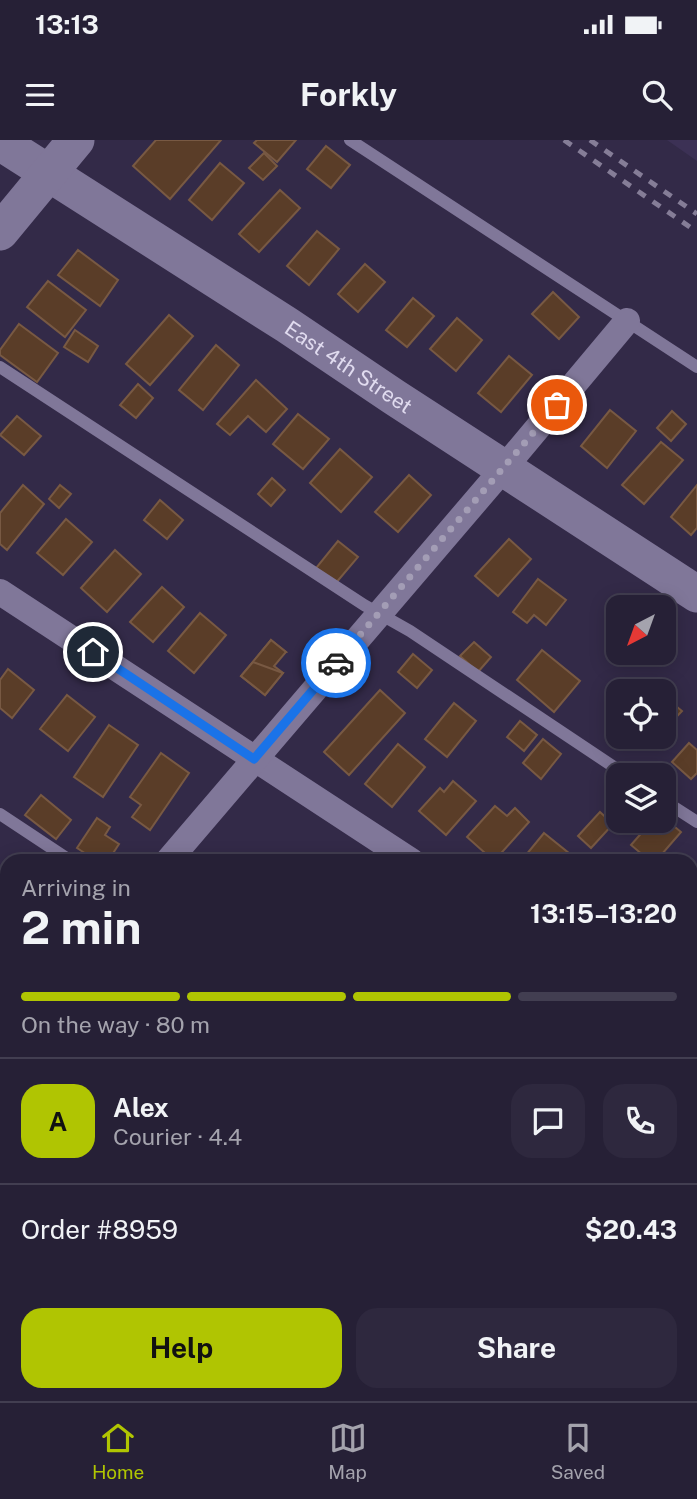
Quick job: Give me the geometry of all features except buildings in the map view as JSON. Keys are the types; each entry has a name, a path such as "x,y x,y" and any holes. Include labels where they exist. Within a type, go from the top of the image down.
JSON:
{"street":[{"path":"0,232 76,140"},
{"name":"East 4th Street","path":"0,142 697,594"},
{"path":"174,854 627,321"},
{"path":"0,592 400,854"}],"lane":[{"path":"350,140 697,367"},
{"path":"0,367 352,598 410,631 608,763"},
{"path":"676,808 697,822"},
{"path":"0,814 60,854"}],"shaded area":[{"path":"667,140 697,140 697,161"}],"railway":[{"path":"564,140 697,232"},
{"path":"590,140 697,214"}],"way so far":[{"path":"336,663 557,405"}],"route":[{"path":"93,652 254,759 336,663"}]}
